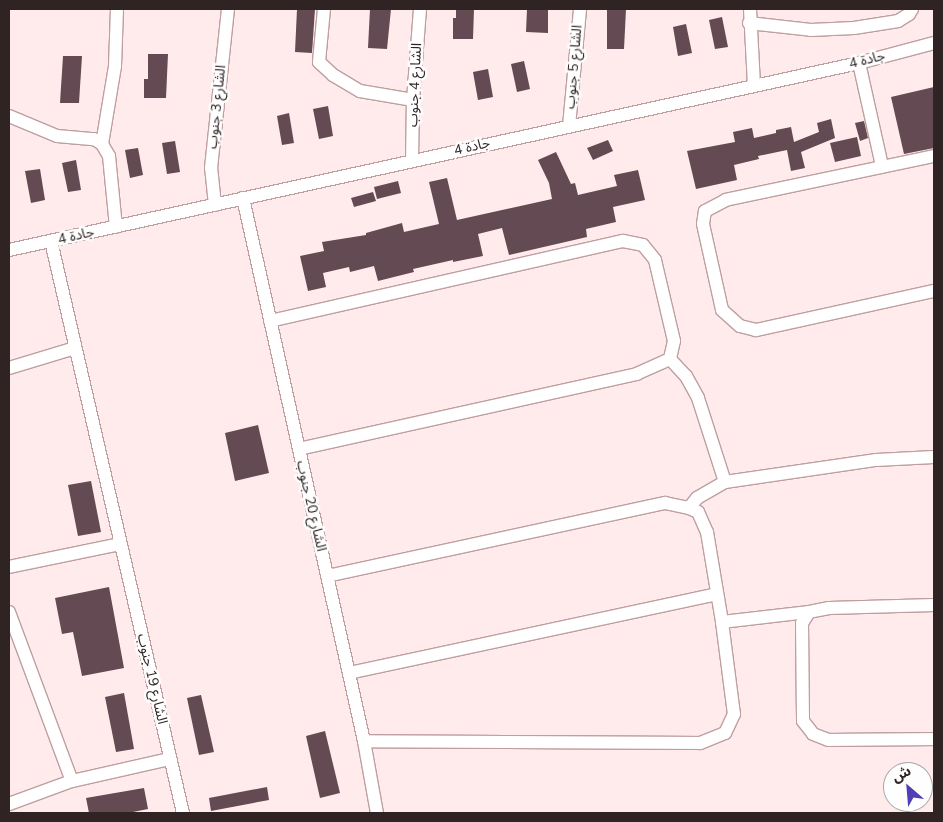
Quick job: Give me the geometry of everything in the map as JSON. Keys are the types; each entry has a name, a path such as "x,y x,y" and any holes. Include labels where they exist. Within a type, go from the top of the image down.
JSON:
{"street":[{"path":"102,144 115,66 117,9"},
{"name":"الشارع 3 جنوب","path":"215,205 211,168 228,9"},
{"path":"324,9 320,62 333,75 360,91 413,100"},
{"name":"الشارع 4 جنوب","path":"412,161 413,100 420,9"},
{"name":"الشارع 5 جنوب","path":"569,126 580,9"},
{"path":"750,9 749,23 754,86"},
{"path":"749,23 811,30 854,28 898,21 909,14 912,9"},
{"name":"جادة 4","path":"9,250 859,63 934,43"},
{"path":"859,63 882,166"},
{"path":"9,116 57,136 94,138 102,144 109,156 116,227"},
{"path":"934,156 726,200 705,211 703,224 722,310 740,326 756,330 934,292"},
{"name":"الشارع 20 جنوب","path":"243,198 364,741 377,813"},
{"path":"270,322 624,241 643,244 655,260 674,341 670,359"},
{"name":"الشارع 19 جنوب","path":"50,242 183,813"},
{"path":"9,368 75,348"},
{"path":"298,449 637,374 670,359"},
{"path":"670,359 686,376 698,398 726,482"},
{"path":"689,508 697,498 726,482 876,460 934,458"},
{"path":"327,576 665,503 698,512 706,532 722,622 734,714 725,733 700,743 364,741"},
{"path":"9,567 120,544"},
{"path":"348,673 717,594"},
{"path":"722,622 829,608 934,605"},
{"path":"9,612 72,781"},
{"path":"809,612 802,623 803,721 813,734 829,740 934,739"},
{"path":"9,804 72,781 170,759"}],"building":[{"path":"297,9 315,9 312,53 295,52"},
{"path":"370,9 391,9 387,49 368,48"},
{"path":"456,9 474,9 473,39 453,39 453,18 456,18"},
{"path":"527,9 548,9 548,33 526,32"},
{"path":"607,9 626,9 624,49 607,49"},
{"path":"722,17 728,47 715,49 709,20"},
{"path":"686,24 692,53 678,56 673,27"},
{"path":"148,54 168,54 166,98 144,98 144,79 148,79"},
{"path":"63,56 82,56 79,103 60,103"},
{"path":"524,61 530,89 517,92 511,64"},
{"path":"488,69 493,97 478,100 473,72"},
{"path":"934,87 934,148 904,154 891,97"},
{"path":"328,106 333,136 319,139 313,109"},
{"path":"289,113 294,143 282,145 277,116"},
{"path":"831,119 835,138 801,152 805,168 791,171 787,150 758,156 759,159 734,165 737,180 696,189 687,151 735,142 733,132 752,128 754,138 791,127 794,142 819,132 817,123"},
{"path":"864,121 868,138 860,141 855,123"},
{"path":"857,137 861,156 835,162 830,143"},
{"path":"608,140 613,151 593,160 587,148"},
{"path":"175,141 180,172 167,174 162,143"},
{"path":"138,148 143,175 130,178 125,150"},
{"path":"556,152 571,184 575,183 578,195 617,186 614,175 638,170 645,200 613,207 616,222 586,229 587,237 509,255 502,228 478,234 483,256 453,262 453,260 413,269 414,272 378,281 374,266 350,272 349,267 323,273 326,287 308,291 300,256 324,251 322,242 366,235 366,233 402,223 404,232 439,224 429,182 447,178 457,220 552,199 549,183 538,160"},
{"path":"76,160 81,190 68,192 62,163"},
{"path":"40,169 45,200 31,203 25,171"},
{"path":"398,181 401,193 377,199 374,187"},
{"path":"373,192 376,201 354,207 351,198"},
{"path":"258,425 269,473 235,481 225,433"},
{"path":"91,481 101,532 78,536 68,485"},
{"path":"109,587 124,668 82,676 73,632 62,634 55,598"},
{"path":"124,693 134,749 116,752 105,697"},
{"path":"201,695 214,752 199,755 187,698"},
{"path":"325,731 340,793 320,798 306,736"},
{"path":"267,787 269,800 211,811 209,798"},
{"path":"144,788 148,809 128,813 89,813 86,798"}]}
